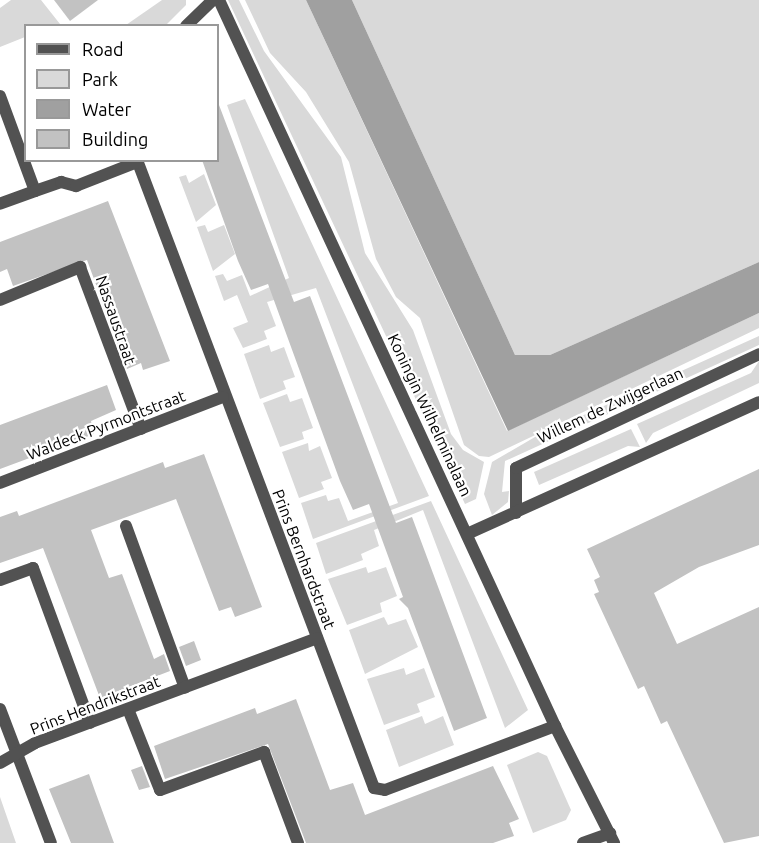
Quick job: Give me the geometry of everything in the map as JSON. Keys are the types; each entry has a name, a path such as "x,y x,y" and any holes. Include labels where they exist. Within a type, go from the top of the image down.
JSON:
{"street":[{"path":"188,24 213,0"},
{"name":"Koningin Wilhelminalaan","path":"219,0 555,726 612,838"},
{"path":"0,96 24,161"},
{"path":"24,162 35,191"},
{"path":"0,204 61,182 76,186 135,162"},
{"name":"Prins Bernhardstraat","path":"137,162 223,397 374,788 397,786 555,726"},
{"name":"Nassaustraat","path":"0,300 81,267 141,429"},
{"name":"Willem de Zwijgerlaan","path":"516,513 516,468 759,354"},
{"name":"Waldeck Pyrmontstraat","path":"0,483 223,397"},
{"path":"467,534 759,402"},
{"name":"Prins Hendrikstraat","path":"126,526 185,688"},
{"path":"0,580 33,568 90,723"},
{"name":"Prins Hendrikstraat","path":"0,763 90,723 317,638"},
{"path":"0,709 51,843"},
{"path":"128,709 160,790 264,752 298,843"},
{"path":"583,843 612,838"}],"green space":[{"path":"11,0 41,0 60,24 24,24 24,37 0,47 0,8"},
{"path":"162,0 186,0 186,5 167,24 127,24"},
{"path":"228,0 239,0 264,51 341,157 365,253 413,330 451,434 463,450 484,462 476,499 465,504"},
{"path":"245,0 306,0 507,431 759,313 759,328 489,457 479,456 464,445 420,318 396,297 376,259 349,162 306,92 270,53"},
{"path":"352,0 759,0 759,262 550,355 515,355"},
{"path":"245,99 429,496 313,539 301,503 326,495 328,501 339,498 348,521 398,503 316,288 267,302 276,326 264,331 267,339 243,348 233,328 248,322 237,295 224,301 215,276 223,274 227,281 242,275 250,296 289,278 227,105"},
{"path":"204,174 216,205 196,222 179,177 186,175 189,183"},
{"path":"205,225 208,232 224,225 235,254 213,271 197,227"},
{"path":"759,336 759,345 505,461 502,492 509,491 508,502 492,515 484,494 492,462 535,437"},
{"path":"269,345 271,352 284,347 295,377 283,381 286,389 260,399 244,354"},
{"path":"759,361 759,383 653,433 646,443 637,424 751,373"},
{"path":"287,394 290,402 302,398 313,428 302,432 304,439 280,447 263,403"},
{"path":"631,429 640,447 628,446 539,485 534,472"},
{"path":"308,443 309,451 320,446 332,478 321,482 324,489 299,498 282,452"},
{"path":"431,501 528,710 505,728 423,510 374,530 379,546 361,554 363,560 326,574 316,543"},
{"path":"366,567 368,573 386,567 397,596 380,603 382,612 347,625 328,579"},
{"path":"384,617 388,625 406,619 418,647 365,674 349,630"},
{"path":"404,668 406,675 424,668 435,697 417,704 420,712 384,725 367,679"},
{"path":"422,716 425,724 443,716 454,745 399,767 386,730"},
{"path":"538,752 547,756 571,810 566,820 533,833 507,765"},
{"path":"0,797 16,843 0,843"}],"water":[{"path":"306,0 352,0 515,355 550,355 759,262 759,313 508,431"}],"building":[{"path":"54,0 98,0 70,21"},
{"path":"219,105 294,302 310,296 396,523 412,517 487,718 454,731 408,608 399,599 403,597 369,504 353,510 340,481 268,284 251,290 238,261 203,162 219,162"},
{"path":"108,201 170,361 143,370 141,363 127,369 87,260 13,286 7,269 0,272 0,242"},
{"path":"107,385 116,410 91,421 94,434 0,469 0,425"},
{"path":"204,454 262,607 235,617 231,607 219,611 176,499 91,530 109,578 122,574 154,659 164,654 170,671 100,698 43,548 0,563 0,517 17,511 19,516 163,462 165,468"},
{"path":"759,469 759,545 699,567 654,593 677,644 759,607 759,836 724,843 667,721 661,724 644,686 638,689 594,594 599,592 594,580 600,577 587,549"},
{"path":"194,641 201,660 186,666 179,647"},
{"path":"296,699 330,790 353,783 365,815 493,766 519,819 509,823 514,836 493,843 306,843 268,744 165,779 154,746 255,708 257,714"},
{"path":"142,766 150,787 139,790 131,770"},
{"path":"89,774 114,843 71,843 49,789"}]}
